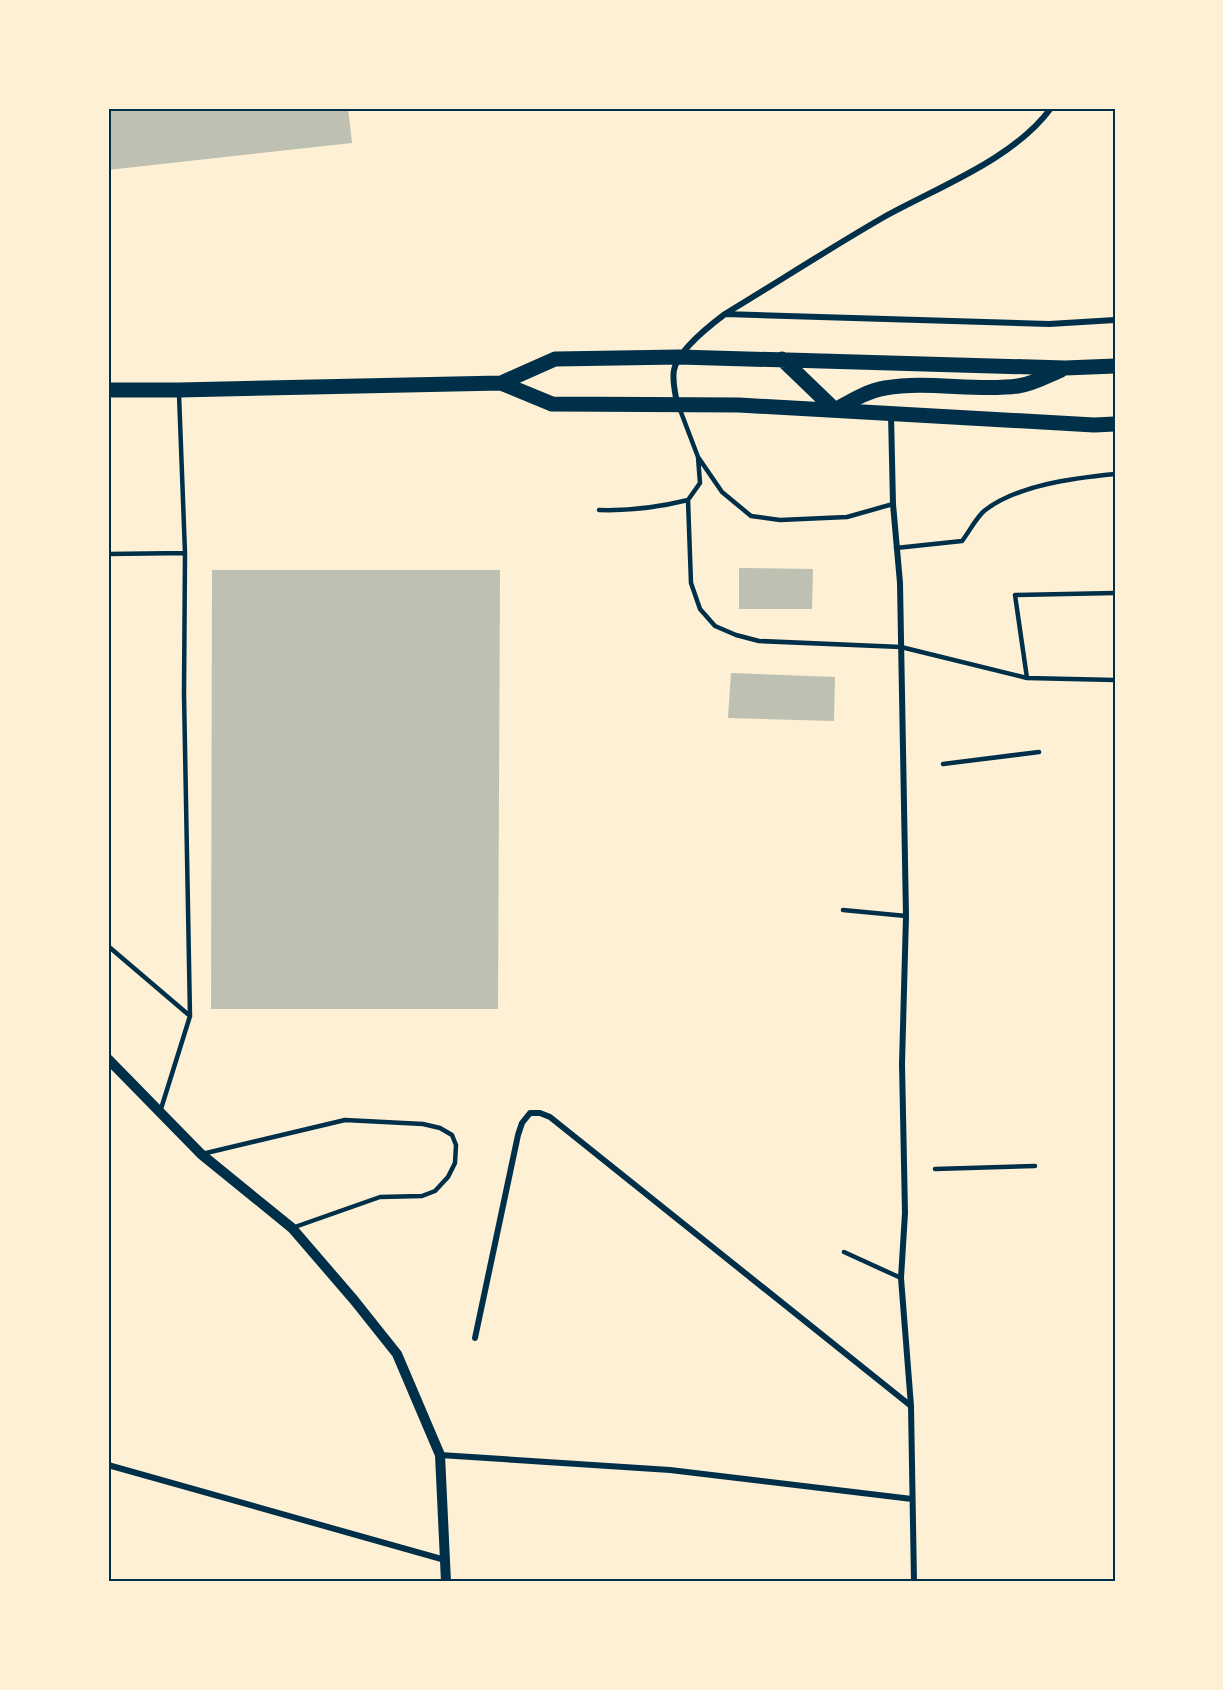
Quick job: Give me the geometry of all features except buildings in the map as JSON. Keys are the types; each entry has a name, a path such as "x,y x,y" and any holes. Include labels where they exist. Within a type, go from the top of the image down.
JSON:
{"main road":[{"path":"501,384 555,358 680,357 1065,368 1115,366"},
{"path":"782,359 835,410"},
{"path":"835,410 865,394 884,388 1020,386 1040,380 1065,368"},
{"path":"108,390 501,384 552,404 678,404 835,410 1094,425 1115,424"}],"street":[{"path":"678,404 674,369 680,357 706,328 725,314 884,217 994,159 1042,121 1051,108"},
{"path":"725,314 1050,324 1115,320"},
{"path":"891,413 892,504 900,583 906,916 902,1064 904,1213 901,1278 911,1406 914,1582"},
{"path":"108,1059 201,1154 292,1228 397,1354 440,1455 447,1560 446,1582"},
{"path":"475,1338 518,1135 522,1123 530,1113 540,1113 550,1117 911,1406"},
{"path":"440,1455 670,1470 912,1499"},
{"path":"108,1465 447,1560"}],"lane":[{"path":"160,1112 190,1016 184,694 185,553 179,390"},
{"path":"678,404 698,457 722,492 751,516 780,520 847,517 892,504"},
{"path":"698,457 700,483 688,500 691,583 700,609 716,626 736,635 759,641 901,647 1027,678 1115,680"},
{"path":"896,548 962,541 983,512 1018,491 1115,474"},
{"path":"599,510 655,508 688,500"},
{"path":"108,554 185,553"},
{"path":"1027,678 1015,595 1115,592"},
{"path":"943,764 1039,752"},
{"path":"843,910 906,916"},
{"path":"108,946 190,1016"},
{"path":"201,1154 345,1120 423,1124 440,1128 452,1135 456,1145 454,1163 448,1177 435,1191 422,1196 380,1197 292,1228"},
{"path":"935,1169 1035,1166"},
{"path":"844,1252 901,1278"}]}
